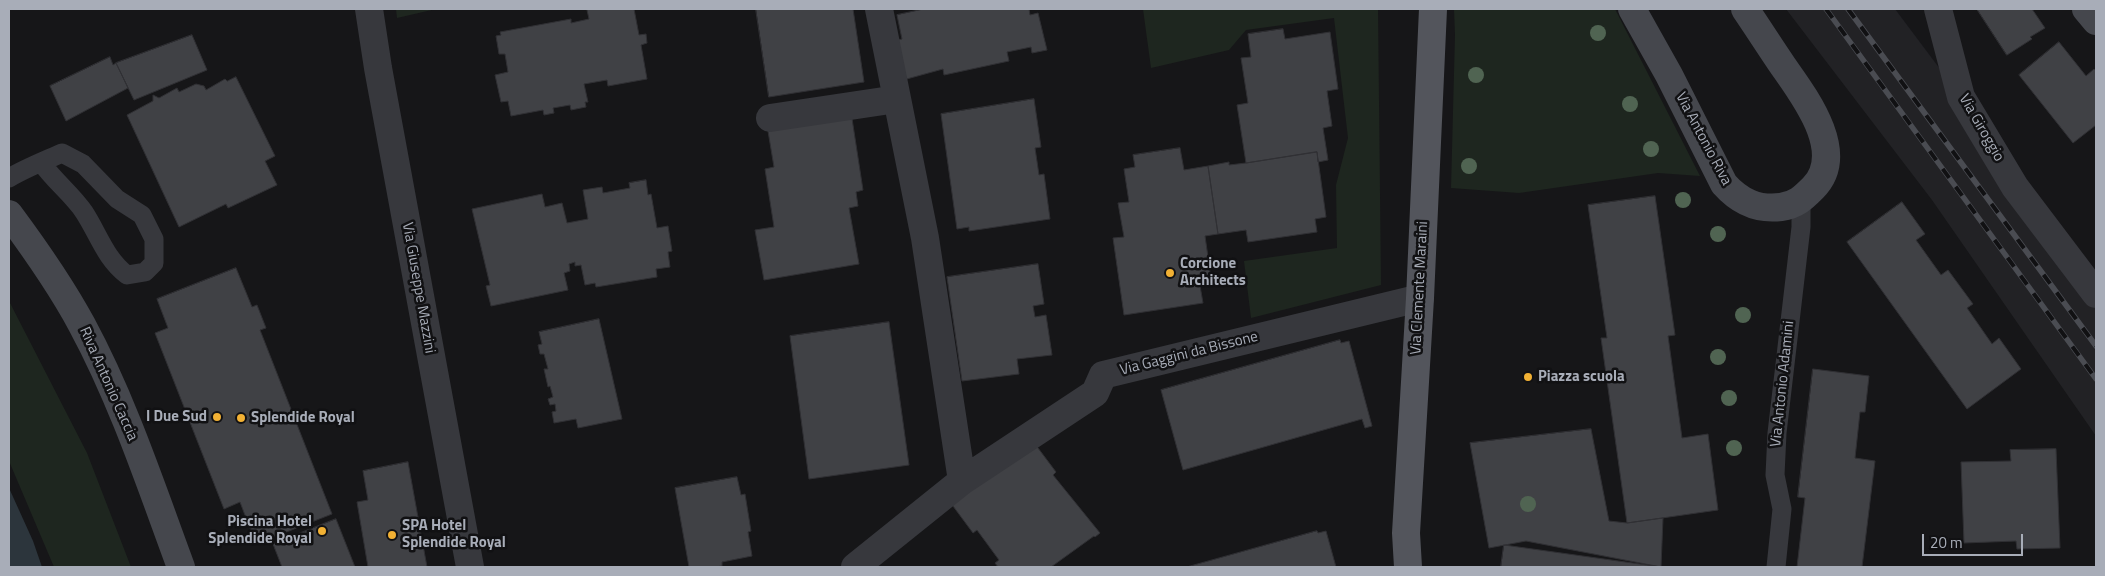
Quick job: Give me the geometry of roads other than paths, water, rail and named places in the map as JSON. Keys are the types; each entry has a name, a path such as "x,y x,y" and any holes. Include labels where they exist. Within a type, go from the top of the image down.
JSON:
{"main road":[{"name":"Via Clemente Maraini","path":"1408,567 1406,533 1420,298 1433,9"},
{"name":"Via Antonio Riva","path":"1632,9 1669,75 1717,173 1731,192 1748,204 1761,207 1784,206 1801,200"},
{"path":"1745,9 1808,102 1821,130 1826,161 1823,173 1816,185 1801,200"},
{"path":"2086,9 2096,21"},
{"name":"Riva Antonio Caccia","path":"9,214 32,245 82,324 122,411 181,567"}],"street":[{"name":"Via Giuseppe Mazzini","path":"369,9 470,567"},
{"path":"880,9 925,238 962,481"},
{"name":"Via Giroggio","path":"1938,9 1961,97 2016,187 2096,294"},
{"path":"770,118 897,99"},
{"name":"Via Gaggini da Bissone","path":"855,567 962,481 1094,393 1103,375 1420,298"}],"lane":[{"path":"9,178 41,162 62,154 83,164 117,199 142,215 154,239 154,263 145,272 127,275 114,265 83,210 51,177 41,162"},
{"name":"Via Antonio Adamini","path":"1776,567 1782,509 1775,475 1777,433 1800,236 1801,200"}],"railway":[{"path":"1826,9 2096,379"},
{"path":"1848,9 2096,346"}],"place":[{"name":"Corcione Architects","path":"1170,273"},
{"name":"Piazza scuola","path":"1528,377"},
{"name":"I Due Sud","path":"217,417"},
{"name":"Splendide Royal","path":"241,418"},
{"name":"Piscina Hotel Splendide Royal","path":"322,531"},
{"name":"SPA Hotel Splendide Royal","path":"392,535"}]}
